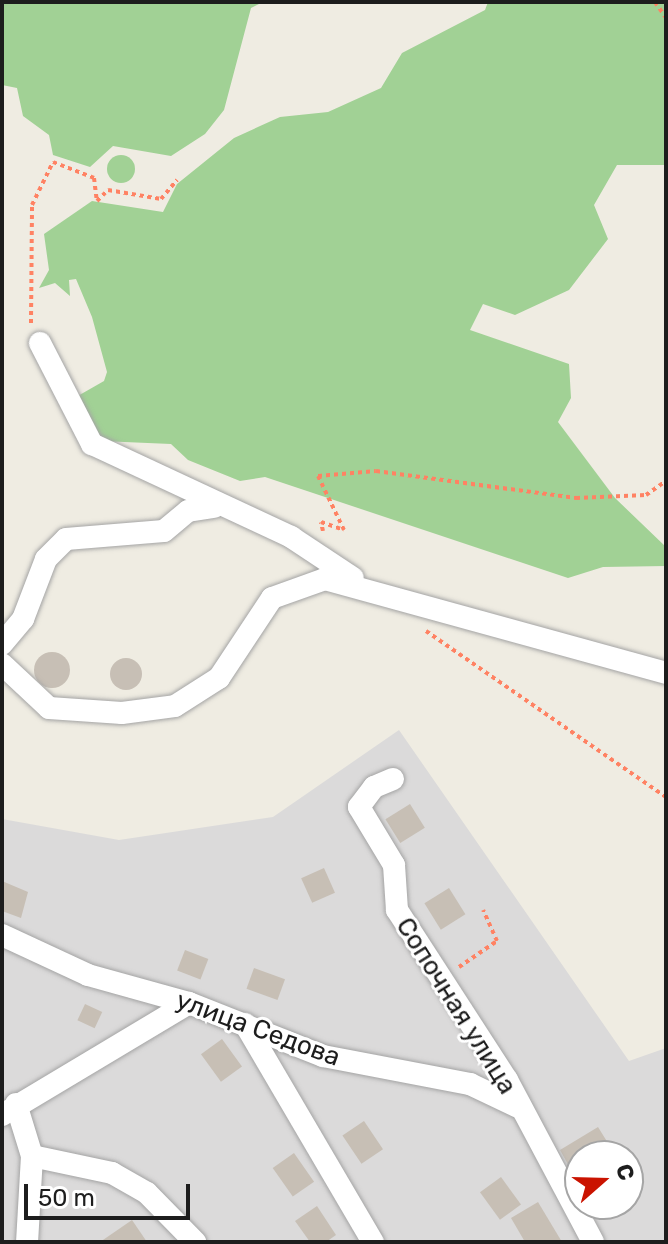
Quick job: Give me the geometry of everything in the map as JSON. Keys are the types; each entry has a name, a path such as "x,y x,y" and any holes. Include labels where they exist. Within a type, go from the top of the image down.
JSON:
{"street":[{"path":"40,343 84,437 214,507 291,537 383,593"},
{"path":"2,644 23,619 46,559 66,539 164,531 188,511 214,507"},
{"path":"2,664 49,708 161,709 193,698 219,678 264,607 284,589 331,579 666,673"},
{"name":"Сопочная улица","path":"393,779 370,791 359,810 394,865 399,915 518,1107 593,1242"},
{"name":"улица Седова","path":"2,935 88,975 189,1003 323,1056 470,1084 518,1107"},
{"path":"27,1242 32,1156 9,1110 189,1003"},
{"path":"245,1024 373,1242"},
{"path":"32,1156 112,1173 147,1193 195,1242"}],"path":[{"path":"655,2 666,18"},
{"path":"40,343 30,320 32,205 50,181 53,163 94,178 97,201 108,190 161,199 177,180"},
{"path":"315,539 324,536 321,522 344,530 318,476 376,471 576,498 646,495 666,481"},
{"path":"417,603 436,639 666,797"},
{"path":"439,979 497,941 483,910"}],"shaded area":[{"path":"399,730 629,1061 666,1048 666,1242 2,1242 2,819 119,840 273,817"}],"green space":[{"path":"2,2 263,2 251,8 224,110 205,134 171,156 113,146 90,167 53,155 49,135 23,116 17,88 2,85"},
{"path":"488,2 666,2 666,165 617,165 594,205 608,239 569,290 515,315 483,304 470,330 569,364 571,398 558,422 615,498 666,547 666,566 603,567 568,578 265,477 240,481 188,460 171,444 101,441 76,397 104,381 107,372 92,317 76,279 69,280 70,296 55,283 39,288 49,270 44,234 92,201 163,212 177,184 234,138 280,117 328,112 381,88 402,53 485,10"},
{"path":"121,155 131,159 135,169 131,179 121,183 111,179 107,169 111,159"}],"building":[{"path":"52,652 65,657 70,670 65,683 52,688 39,683 34,670 39,657"},
{"path":"126,658 137,663 142,674 137,685 126,690 115,685 110,674 115,663"},
{"path":"410,804 425,828 400,843 385,819"},
{"path":"324,868 335,893 312,903 301,878"},
{"path":"2,881 28,892 21,918 2,911"},
{"path":"449,888 465,914 441,930 424,903"},
{"path":"185,950 208,959 200,979 177,971"},
{"path":"254,968 285,979 277,1000 246,989"},
{"path":"85,1004 102,1012 95,1028 77,1020"},
{"path":"222,1039 242,1067 221,1082 201,1054"},
{"path":"364,1121 383,1149 361,1164 342,1136"},
{"path":"598,1127 606,1140 577,1140"},
{"path":"294,1153 314,1182 293,1197 273,1168"},
{"path":"501,1177 521,1205 500,1220 480,1192"},
{"path":"538,1202 562,1242 525,1242 511,1218"},
{"path":"317,1206 336,1235 326,1242 310,1242 295,1221"},
{"path":"132,1220 147,1242 100,1242"}]}
